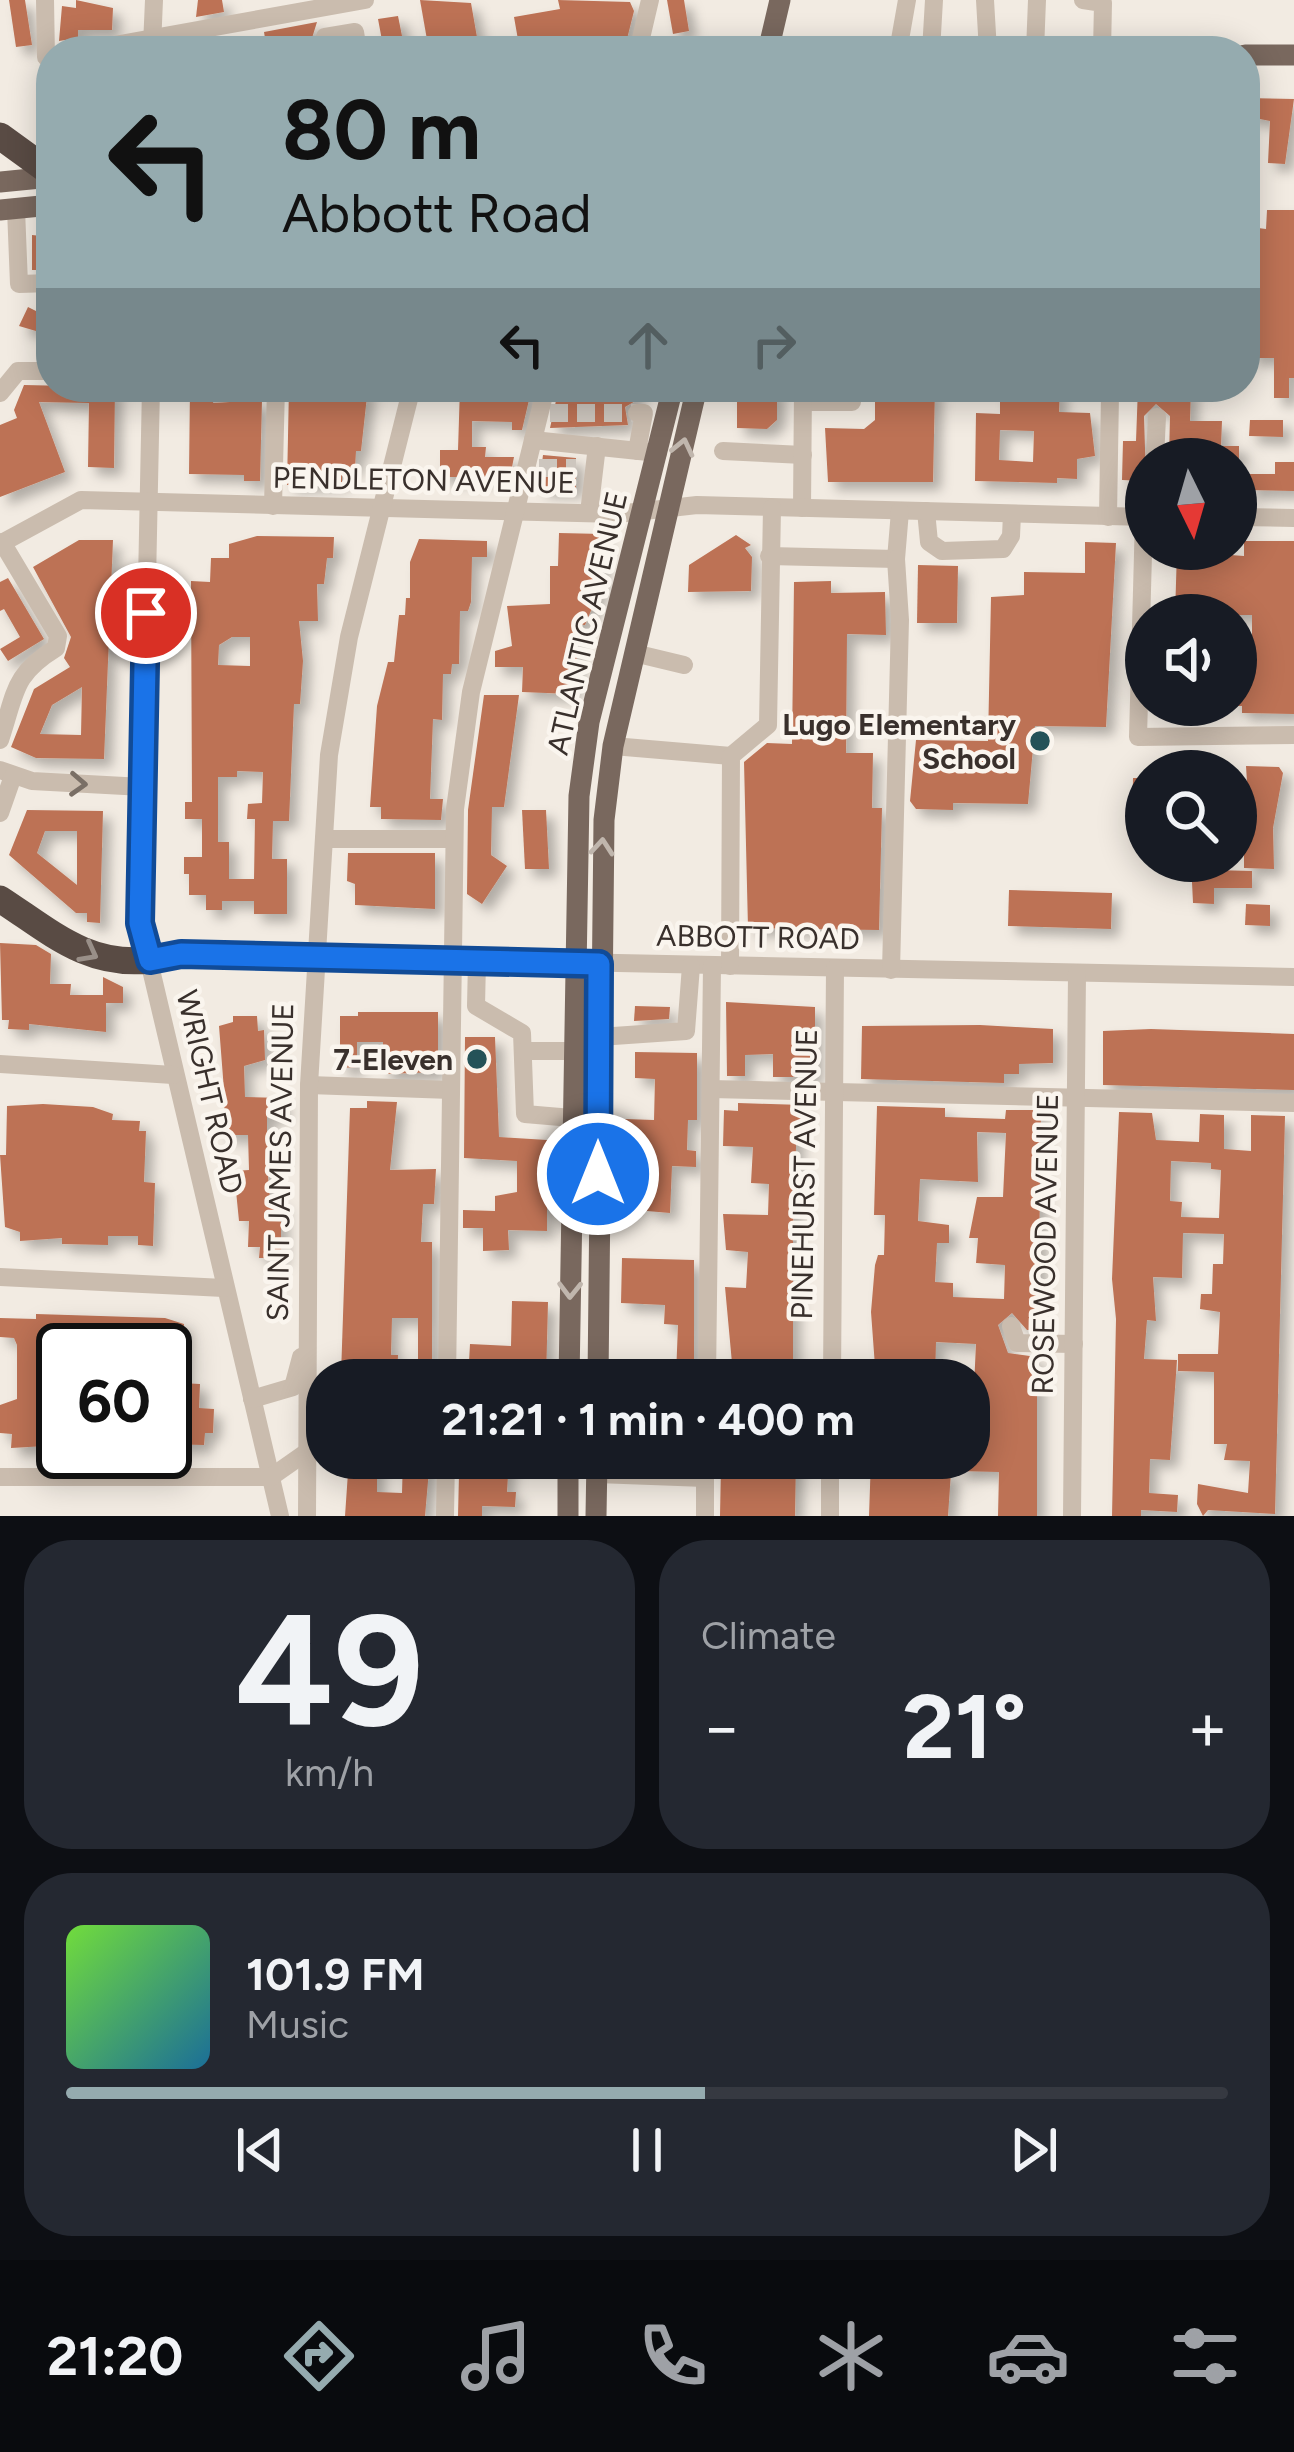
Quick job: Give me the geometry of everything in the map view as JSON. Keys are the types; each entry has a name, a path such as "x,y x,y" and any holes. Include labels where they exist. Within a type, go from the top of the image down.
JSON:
{"highway":[{"path":"0,136 36,164"},
{"path":"0,899 94,958 118,964 150,960"}],"main road":[{"path":"772,36 780,0"},
{"path":"1260,55 1294,55"},
{"path":"0,182 36,177"},
{"name":"ATLANTIC AVENUE","path":"598,1359 599,872 613,746 634,653 657,509 647,452 667,402"},
{"name":"ATLANTIC AVENUE","path":"569,1359 579,796 589,722 692,402"},
{"path":"568,1479 568,1516"},
{"path":"596,1516 597,1479"}],"street":[{"path":"45,0 46,36"},
{"path":"152,36 154,0"},
{"path":"195,36 365,0"},
{"path":"642,36 650,0"},
{"path":"901,36 907,0"},
{"path":"932,36 934,0"},
{"path":"988,0 988,36"},
{"path":"1036,36 1037,0"},
{"path":"1101,1 1102,36"},
{"path":"8,210 19,284 36,283"},
{"path":"0,393 18,371 36,371"},
{"name":"WRIGHT ROAD","path":"151,402 140,923 280,1516"},
{"path":"272,506 275,402"},
{"name":"SAINT JAMES AVENUE","path":"308,1359 309,1085 329,755 349,637 409,402"},
{"path":"447,1359 454,838 470,692 516,511 532,468 533,440 545,402"},
{"path":"802,508 803,402"},
{"path":"1108,517 1110,402"},
{"path":"533,440 647,452 644,413 637,413"},
{"path":"1156,438 1157,417"},
{"path":"589,513 585,468 597,446"},
{"path":"723,452 803,455"},
{"name":"PENDLETON AVENUE","path":"1,543 81,500 589,513 802,508 1125,517"},
{"path":"613,746 731,756 768,725 772,508"},
{"path":"891,970 899,511"},
{"path":"926,512 926,534 935,549 976,553 993,553 1008,544 1012,514"},
{"path":"1257,518 1294,518"},
{"path":"0,740 18,678 25,667 56,648 58,636 1,543"},
{"path":"769,556 896,559"},
{"path":"1143,570 1138,737 1294,735"},
{"path":"634,653 684,665"},
{"path":"706,1359 711,1089 731,756"},
{"path":"0,813 7,773 143,788"},
{"path":"324,839 454,838"},
{"name":"ABBOTT ROAD","path":"150,960 181,954 1294,977"},
{"path":"477,961 476,1006 518,1026 524,1051 525,1114 572,1118"},
{"path":"599,1037 686,1031 691,966"},
{"name":"PINEHURST AVENUE","path":"832,1359 836,968"},
{"name":"ROSEWOOD AVENUE","path":"1072,1516 1077,973"},
{"path":"524,1051 572,1051"},
{"path":"0,1064 173,1075"},
{"path":"309,1085 451,1090"},
{"path":"711,1089 1294,1103"},
{"path":"0,1277 224,1288"},
{"path":"1011,1326 1017,1343 1074,1344"},
{"path":"252,1399 293,1387 307,1335"},
{"path":"0,1478 271,1477 306,1452"},
{"name":"SAINT JAMES AVENUE","path":"307,1516 309,1479"},
{"path":"445,1516 446,1479"},
{"path":"705,1479 705,1516"},
{"path":"830,1479 830,1516"}],"building":[{"path":"9,0 25,0 32,45 16,47"},
{"path":"76,0 113,8 112,30 78,30 78,36 59,36 62,6 76,8"},
{"path":"198,0 222,0 224,12 196,17"},
{"path":"420,0 471,3 477,36 426,36"},
{"path":"558,0 630,2 634,11 628,36 517,36 514,17 560,9"},
{"path":"667,0 684,0 689,31 673,34"},
{"path":"398,16 402,36 381,36 378,19"},
{"path":"317,22 313,36 265,36 264,32"},
{"path":"1260,98 1294,99 1285,164 1268,163 1270,121 1260,119"},
{"path":"1267,210 1294,210 1294,378 1289,378 1289,398 1274,398 1274,358 1260,358 1260,228 1266,229"},
{"path":"32,235 36,235 36,270 32,270"},
{"path":"28,307 36,311 36,331 19,326"},
{"path":"24,385 36,385 36,402 65,472 0,497 0,425 17,418 14,410"},
{"path":"39,402 115,402 114,468 88,467 89,403"},
{"path":"190,402 262,402 260,481 244,481 244,475 189,474"},
{"path":"289,402 366,402 361,451 356,451 355,468 342,468 342,482 287,485"},
{"path":"460,402 529,402 522,430 512,430 512,422 472,421 472,447 486,447 485,457 514,457 510,477 440,477 440,450 458,450"},
{"path":"556,402 634,402 625,407 628,425 550,428"},
{"path":"737,402 777,402 777,420 767,429 737,428"},
{"path":"875,402 935,402 933,482 828,482 825,428 864,429 875,420"},
{"path":"1000,402 1059,402 1059,412 1090,413 1095,456 1077,459 1077,479 1057,478 1057,483 975,481 976,413 1000,414","holes":["1000,430 1034,431 1033,462 999,460"]},
{"path":"1137,402 1191,402 1190,421 1222,421 1221,438 1169,438 1170,416 1156,404 1144,416 1145,438 1136,438"},
{"path":"1250,420 1283,420 1283,437 1249,436"},
{"path":"1125,441 1125,480 1122,480"},
{"path":"543,455 576,458 576,490 539,489"},
{"path":"1275,462 1294,462 1294,491 1257,490 1257,474 1275,474"},
{"path":"559,533 603,534 600,589 585,625 574,624 577,666 571,694 522,692 523,667 495,667 495,651 512,646 507,606 550,604 550,566 558,566"},
{"path":"736,535 751,545 745,548 752,557 751,591 688,592 689,565"},
{"path":"257,536 334,537 324,584 317,584 318,621 299,621 303,661 300,704 294,704 289,821 273,821 272,859 287,859 287,914 254,914 254,901 222,901 222,910 206,910 206,895 189,895 189,874 184,874 184,857 202,857 202,819 185,819 185,802 192,802 191,581 210,582 211,558 229,558 229,544","holes":["232,637 250,637 250,666 218,665 219,645","237,771 263,772 262,803 248,804 247,819 255,819 254,879 229,879 229,842 218,842 218,777 237,777"]},
{"path":"419,539 487,541 487,557 472,557 471,602 468,611 460,611 459,664 452,664 451,674 443,674 442,720 433,719 430,799 443,799 441,820 381,819 381,807 370,807 377,706 388,662 394,662 399,615 405,615 406,598 410,598 410,562"},
{"path":"79,540 113,540 104,759 36,758 11,747 34,689 70,667 64,658 71,637 33,567","holes":["82,687 81,735 40,734 52,705"]},
{"path":"1257,541 1294,541 1294,714 1257,713 1257,594 1176,594 1176,570 1257,570"},
{"path":"1085,542 1116,543 1106,727 1035,726 1028,804 953,803 953,810 916,809 910,801 916,740 988,741 991,597 1024,595 1024,572 1085,573"},
{"path":"918,565 958,566 957,623 917,623"},
{"path":"8,578 44,639 8,661 0,649 20,637 4,609 0,611 0,582"},
{"path":"831,581 831,593 885,592 886,635 847,634 846,753 873,753 872,808 882,808 879,930 748,928 744,762 767,743 792,744 794,582"},
{"path":"484,695 519,695 504,807 492,807 491,855 507,866 482,904 467,894 468,810"},
{"path":"1257,766 1279,767 1283,773 1273,828 1274,869 1257,868"},
{"path":"27,810 103,811 100,923 87,922 87,913 76,913 9,855","holes":["45,831 77,831 77,885 37,853"]},
{"path":"522,810 546,810 549,869 525,869"},
{"path":"348,853 435,853 435,909 355,905 355,884 347,881"},
{"path":"1192,882 1252,882 1252,888 1214,888 1214,904 1193,903"},
{"path":"1009,890 1112,893 1111,929 1008,926"},
{"path":"1246,904 1270,905 1270,926 1245,925"},
{"path":"0,943 36,945 51,954 50,984 71,984 70,995 103,995 103,977 123,987 123,1003 106,1003 106,1032 29,1024 29,1030 8,1029 9,1020 2,1020"},
{"path":"726,1002 815,1007 815,1077 773,1077 773,1054 745,1055 745,1076 727,1076"},
{"path":"635,1006 670,1007 669,1019 634,1021"},
{"path":"358,1012 438,1012 438,1072 383,1074 383,1042 357,1042 357,1067 340,1068 340,1016 358,1016"},
{"path":"233,1016 257,1016 258,1031 264,1030 265,1060 244,1066 245,1097 282,1098 282,1115 267,1115 267,1142 280,1142 280,1156 270,1156 268,1177 270,1200 281,1200 281,1258 259,1258 260,1247 248,1247 249,1221 239,1221 234,1171 249,1170 248,1135 221,1135 225,1103 219,1026 233,1022"},
{"path":"862,1026 1053,1029 1053,1063 1019,1064 1019,1074 1004,1074 1004,1083 861,1079"},
{"path":"1103,1031 1294,1034 1294,1090 1103,1085"},
{"path":"465,1037 495,1037 499,1137 547,1140 547,1231 508,1230 509,1250 483,1251 483,1228 463,1228 463,1210 495,1211 495,1196 517,1192 517,1161 464,1158"},
{"path":"635,1052 697,1053 697,1120 688,1120 687,1150 696,1151 696,1167 672,1166 670,1213 647,1211 649,1165 628,1162 626,1157 625,1119 654,1120 655,1079 635,1078"},
{"path":"367,1101 397,1102 390,1170 436,1169 434,1204 423,1204 421,1242 432,1242 432,1359 418,1359 418,1318 392,1318 391,1355 398,1359 342,1359 350,1108 367,1108"},
{"path":"738,1103 803,1105 803,1122 797,1121 793,1359 732,1359 725,1287 746,1288 748,1252 726,1250 723,1214 768,1215 769,1184 751,1183 753,1147 723,1146 724,1110 738,1111"},
{"path":"7,1106 93,1107 113,1114 112,1120 140,1121 139,1131 146,1131 144,1182 155,1183 153,1246 138,1245 138,1236 108,1236 108,1245 62,1244 62,1238 20,1241 20,1232 5,1227 0,1155 6,1155"},
{"path":"877,1106 945,1108 945,1117 1005,1119 1006,1110 1041,1110 1038,1330 1027,1330 1012,1313 998,1325 1008,1353 1037,1357 1037,1516 998,1516 999,1472 990,1472 990,1359 975,1359 976,1344 936,1342 936,1359 874,1359 871,1312 875,1265 878,1255 884,1255 885,1215 874,1215","holes":["977,1132 1006,1133 1003,1197 977,1197 969,1238 978,1238 976,1263 1005,1265 1004,1299 953,1297 953,1283 935,1282 937,1243 949,1243 949,1225 918,1221 920,1179 978,1182"]},
{"path":"1119,1112 1152,1113 1156,1140 1199,1142 1200,1114 1224,1115 1224,1149 1251,1151 1251,1115 1285,1116 1275,1514 1208,1510 1203,1516 1197,1504 1198,1484 1248,1493 1250,1461 1224,1460 1227,1444 1214,1444 1214,1372 1178,1371 1178,1354 1218,1354 1220,1312 1200,1309 1201,1294 1212,1294 1213,1264 1223,1264 1224,1234 1183,1233 1182,1278 1153,1277 1156,1321 1147,1320 1144,1359 1177,1360 1170,1460 1150,1459 1149,1493 1178,1495 1177,1512 1141,1510 1141,1516 1112,1516 1116,1319 1112,1279","holes":["1171,1161 1211,1163 1211,1169 1221,1170 1219,1218 1181,1217 1182,1202 1170,1201"]},
{"path":"622,1258 694,1260 694,1359 677,1359 678,1325 664,1324 665,1305 621,1303"},
{"path":"512,1301 548,1302 547,1359 469,1359 470,1344 511,1346"},
{"path":"36,1314 165,1318 181,1323 36,1323 36,1447 11,1448 12,1434 0,1433 0,1405 17,1399 17,1345 14,1338 0,1337 0,1318 36,1319"},
{"path":"192,1384 200,1384 199,1408 214,1409 213,1433 205,1433 204,1445 192,1445"},
{"path":"348,1479 377,1479 377,1492 402,1493 402,1479 428,1479 425,1516 345,1516"},
{"path":"459,1479 508,1479 507,1492 516,1492 515,1507 482,1506 482,1516 458,1516"},
{"path":"721,1479 796,1479 795,1516 720,1516"},
{"path":"870,1479 951,1479 948,1516 869,1516"}],"tunnel":[{"path":"550,413 637,413"},
{"path":"539,468 576,468"}],"place":[{"name":"Lugo Elementary School","path":"1040,741"},
{"name":"7-Eleven","path":"477,1059"}],"route":[{"path":"146,613 140,923 150,960 181,954 599,964 598,1174"}]}
